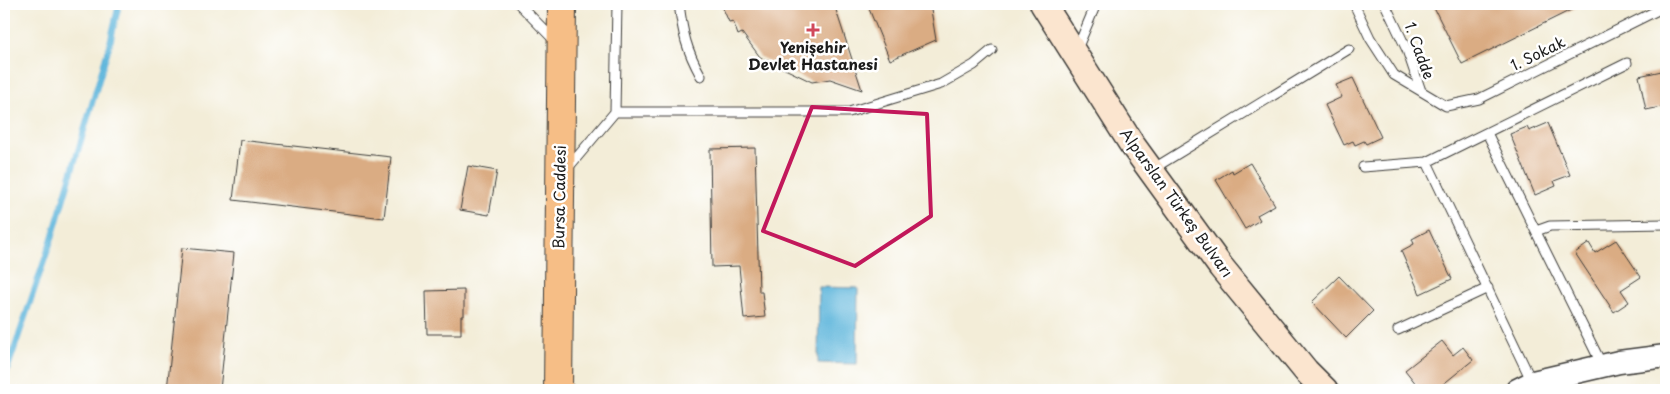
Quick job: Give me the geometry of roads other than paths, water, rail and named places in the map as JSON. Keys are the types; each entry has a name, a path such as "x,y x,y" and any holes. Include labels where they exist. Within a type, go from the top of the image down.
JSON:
{"main road":[{"name":"Bursa Caddesi","path":"558,390 562,4"},
{"name":"Alparslan Türkeş Bulvarı","path":"1043,4 1131,144 1221,268 1306,371 1325,390"}],"street":[{"path":"1525,386 1619,362 1666,356"}],"lane":[{"path":"518,4 561,47"},
{"path":"561,176 615,112 617,4"},
{"path":"679,4 689,54 701,76"},
{"path":"1075,54 1096,4"},
{"name":"1. Cadde","path":"1354,4 1370,38 1394,75 1421,91"},
{"name":"1. Cadde","path":"1385,4 1407,50 1421,91"},
{"name":"1. Sokak","path":"1421,91 1446,106 1480,98 1666,6"},
{"path":"1150,170 1349,48"},
{"path":"615,112 849,112 941,84 974,65 992,50"},
{"path":"1363,167 1427,162 1627,63"},
{"path":"1487,132 1602,366"},
{"path":"1427,162 1488,288 1525,386"},
{"path":"1536,231 1550,226 1666,224"},
{"path":"1398,330 1488,288"}],"water":[{"path":"819,287 858,288 857,364 818,363"}],"waterway":[{"path":"4,379 53,235 110,43 119,4"}],"place":[{"name":"Yenişehir Devlet Hastanesi","path":"813,30"}]}
